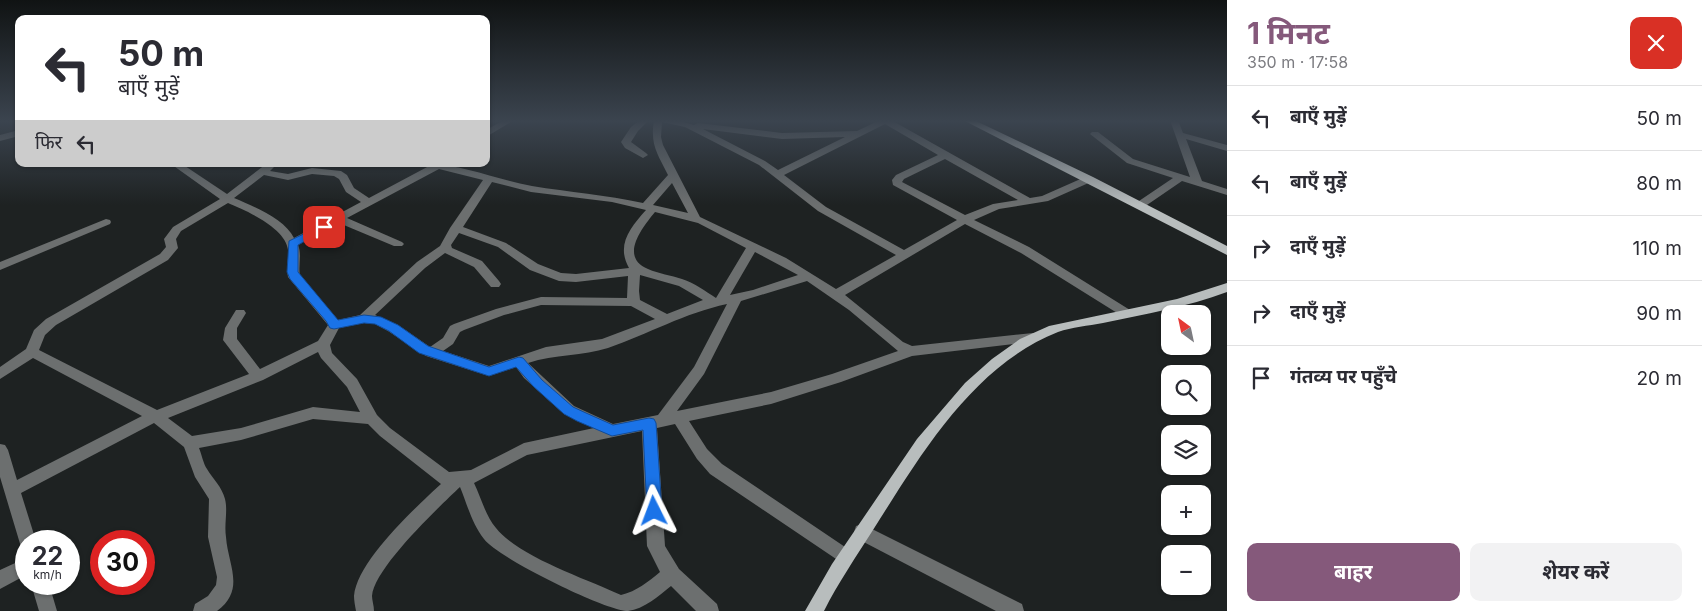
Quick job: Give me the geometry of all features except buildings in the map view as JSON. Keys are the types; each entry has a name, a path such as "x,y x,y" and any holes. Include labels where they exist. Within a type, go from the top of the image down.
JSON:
{"main road":[{"path":"1026,149 1227,251"},
{"path":"814,611 845,557 895,480 978,377 1009,352 1033,338 1055,329 1188,300 1226,289"}],"street":[{"path":"632,149 643,155"},
{"path":"660,149 696,219"},
{"path":"734,149 762,163 822,209 905,255"},
{"path":"778,174 830,149"},
{"path":"937,149 1029,202"},
{"path":"1113,149 1130,162 1227,192"},
{"path":"1185,149 1198,184"},
{"path":"947,154 900,177 896,180 897,183 1040,259 1126,313"},
{"path":"12,490 137,424 258,376 323,344 332,332 334,325 331,319 294,277 292,267 293,243 286,233 254,210 227,199 180,167"},
{"path":"0,374 32,352 40,333 51,322 164,256 172,248 170,239 176,229 227,199 268,167"},
{"path":"293,243 369,203 431,167"},
{"path":"447,167 531,189 612,199 696,219 753,246 809,276 837,294 898,345 911,351"},
{"path":"262,172 288,177 312,171 337,173 343,177 350,190 369,203"},
{"path":"668,318 634,302 632,297 635,269 629,252 630,241 637,227 649,207 674,175"},
{"path":"1140,205 1179,178"},
{"path":"364,319 421,265 445,248 446,241 489,179"},
{"path":"837,294 966,219 997,206 1029,202 1053,196 1089,179"},
{"path":"339,219 398,244"},
{"path":"0,266 106,222"},
{"path":"455,228 502,245 534,267 559,277 576,278 635,269 689,286 716,301"},
{"path":"716,301 753,246"},
{"path":"445,248 478,264 495,284"},
{"path":"334,325 370,318 382,322 416,346 431,353 489,371 556,349 604,344 716,301 755,294 809,276"},
{"path":"710,611 670,575 656,546 664,420 699,370 736,298"},
{"path":"431,353 448,341 459,327 533,303 549,301 634,302"},
{"path":"240,313 231,328 230,340 258,376"},
{"path":"323,344 326,355 352,383 372,419 385,432 446,479 460,480 478,474 511,454 524,449 772,398 836,378 911,351 1033,338"},
{"path":"32,352 156,416 190,443 198,468 216,497 218,509 217,540 226,570 227,583 220,595 202,611"},
{"path":"519,361 533,379 569,410 612,431"},
{"path":"190,443 241,434 313,413 327,412 372,419"},
{"path":"664,420 702,454 716,470 845,557"},
{"path":"0,450 24,530"},
{"path":"460,480 490,534 502,546 519,557 621,604 634,601 648,594 670,575"},
{"path":"365,611 363,596 373,572 409,526 460,480"},
{"path":"862,532 1015,611"},
{"path":"0,580 15,572"},
{"path":"43,595 48,611"}],"route":[{"path":"324,227 293,243 292,272 294,277 331,319 334,325 370,318 377,320 394,328 416,346 424,350 489,371 499,370 519,361 537,383 569,410 582,417 612,431 649,423 654,511"}]}
